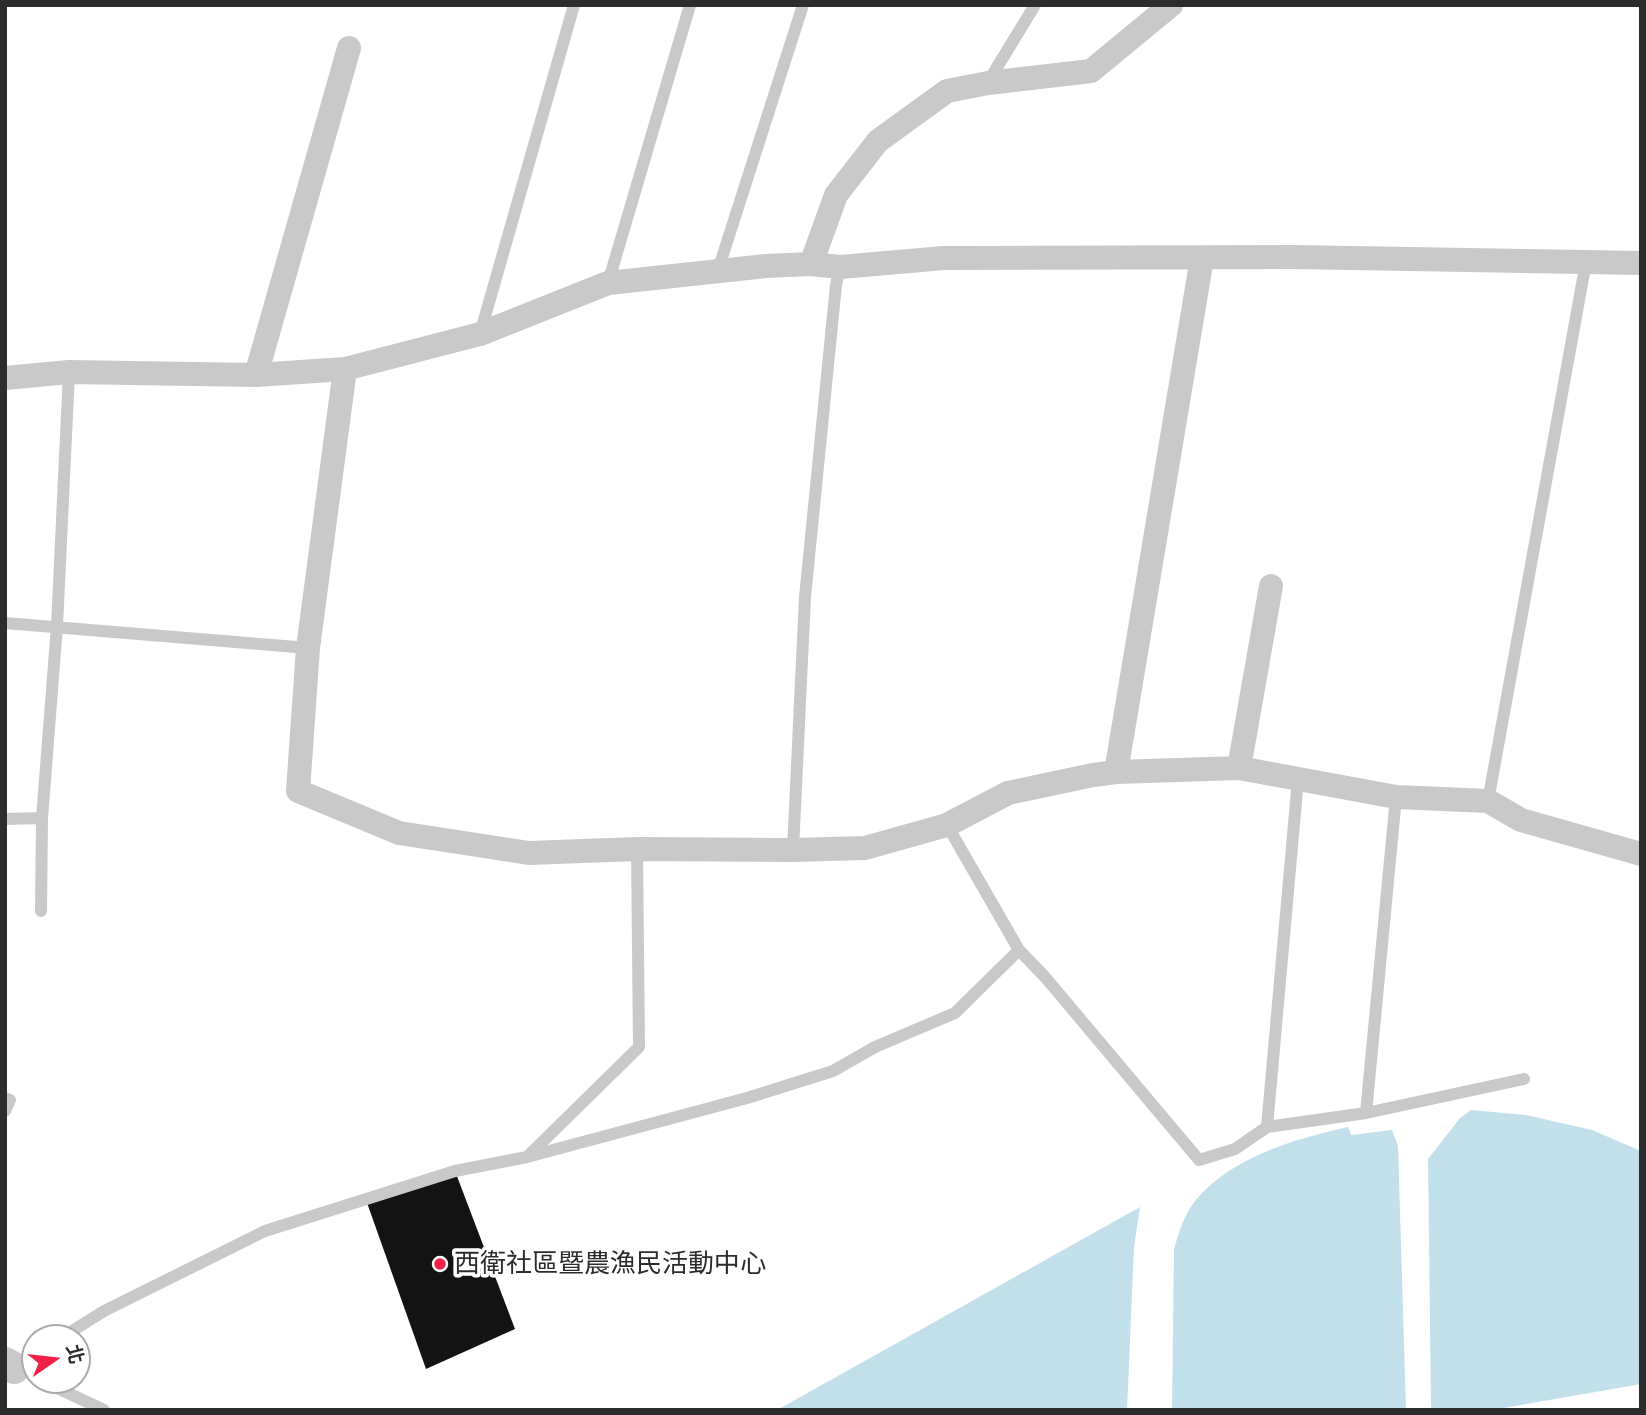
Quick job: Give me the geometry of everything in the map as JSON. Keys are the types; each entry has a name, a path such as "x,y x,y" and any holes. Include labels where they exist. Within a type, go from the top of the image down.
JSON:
{"street":[{"path":"811,264 836,195 878,141 947,92 988,83 1091,71 1171,5"},
{"path":"256,375 349,48"},
{"path":"5,378 69,372 256,375 345,369 480,334 608,283 718,270 811,264 840,267 943,258 1641,263"},
{"path":"1116,772 1202,258"},
{"path":"345,369 308,648 298,791 399,834 529,853 637,849 865,848 947,825 1008,793 1116,772 1240,768 1396,797 1488,802 1521,820 1641,854"},
{"path":"1240,768 1271,586"}],"lane":[{"path":"480,334 574,5"},
{"path":"608,283 690,5"},
{"path":"718,270 803,5"},
{"path":"988,83 1035,5"},
{"path":"1488,802 1586,262"},
{"path":"793,850 804,597 840,267"},
{"path":"41,911 42,818 57,626 69,372"},
{"path":"5,622 308,648"},
{"path":"1267,1127 1298,779"},
{"path":"1366,1113 1396,797"},
{"path":"5,818 42,818"},
{"path":"947,825 1019,950 1045,977 1199,1160 1235,1149 1267,1127 1366,1113 1524,1079"},
{"path":"527,1157 639,1046 637,849"},
{"path":"83,1324 104,1311 265,1231 455,1171 527,1157 747,1098 833,1070 875,1046 955,1013 1019,950"},
{"path":"5,1098 10,1100 5,1111"},
{"path":"74,1394 104,1410"}],"water":[{"path":"1471,1110 1526,1115 1592,1130 1641,1151 1641,1384 1492,1410 1435,1410 1431,1407 1428,1159 1460,1118"},
{"path":"1348,1127 1351,1135 1392,1130 1398,1146 1406,1410 1172,1410 1174,1250 1191,1206 1210,1186 1245,1161 1307,1137"},
{"path":"1140,1207 1134,1247 1127,1410 777,1410"}],"building":[{"name":"西衛社區暨農漁民活動中心","path":"455,1171 515,1329 426,1369 366,1200"}],"place":[{"name":"西衛社區暨農漁民活動中心","path":"440,1264"}]}
